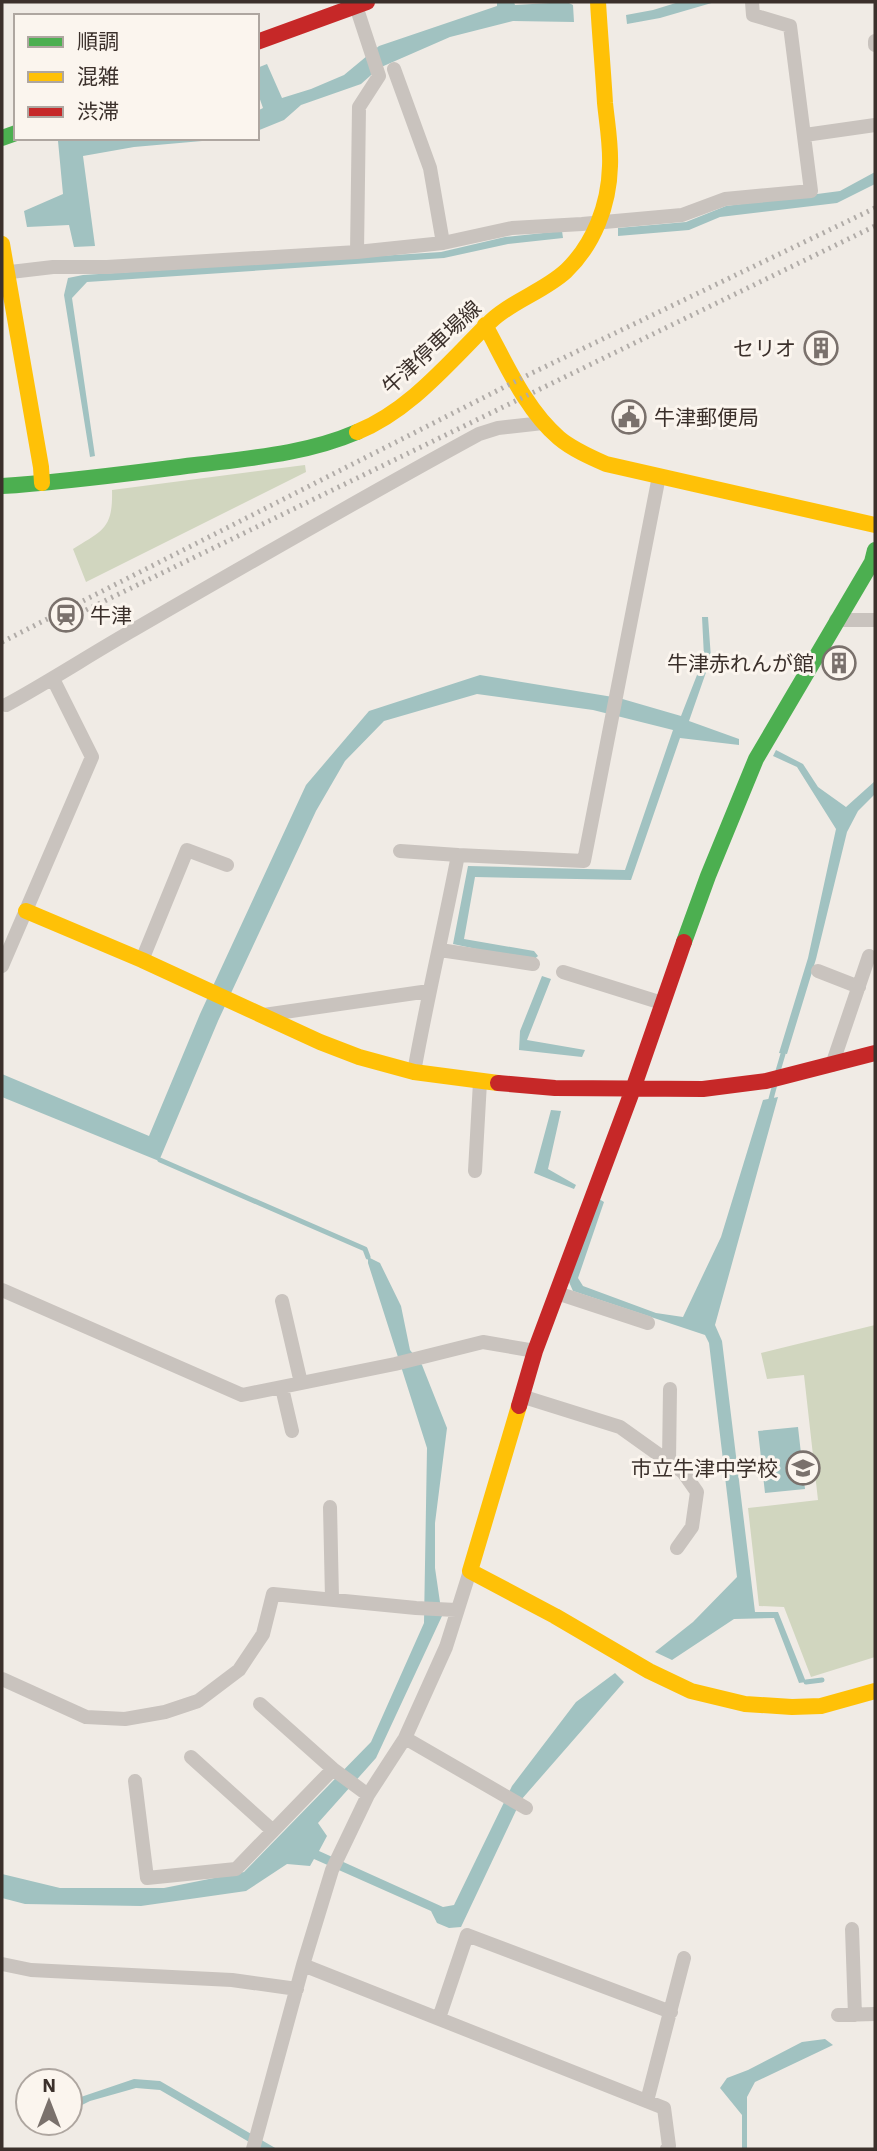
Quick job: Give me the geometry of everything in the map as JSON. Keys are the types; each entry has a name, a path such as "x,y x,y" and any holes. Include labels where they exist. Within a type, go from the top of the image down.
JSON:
{"main road":[{"name":"牛津停車場線","path":"2,485 61,482 288,453 334,442 372,426 407,403 502,310 551,284 568,269 591,239 607,197 610,166 598,2"},
{"path":"259,41 362,4"},
{"path":"2,244 4,273 42,483"},
{"path":"485,325 543,423 557,437 588,456 606,464 875,525"},
{"path":"875,550 872,562 756,759 708,876 633,1089 535,1351 470,1571 555,1616 649,1671 691,1691 744,1704 792,1707 821,1706 875,1691"},
{"path":"26,911 142,960 320,1042 359,1057 414,1072 480,1082 555,1088 703,1089 766,1081 875,1053"}],"street":[{"path":"4,273 53,267 107,267 357,252 443,243 512,228 682,215 725,199 811,191 790,26 753,15 751,2"},
{"path":"357,252 359,107 379,76 370,50 362,4"},
{"path":"394,69 430,168 443,243"},
{"path":"805,135 875,125"},
{"path":"6,705 479,434 498,428 543,423"},
{"path":"400,851 584,861 659,476"},
{"path":"836,620 875,620"},
{"path":"2,966 92,757 53,679"},
{"path":"142,960 187,850 228,864"},
{"path":"414,1072 458,855"},
{"path":"440,950 533,964"},
{"path":"832,1065 869,956"},
{"path":"818,971 859,987"},
{"path":"563,972 662,1003"},
{"path":"262,1016 429,991"},
{"path":"475,1171 480,1082"},
{"path":"2,1290 242,1395 396,1364 482,1342 535,1351"},
{"path":"556,1293 648,1323"},
{"path":"282,1301 302,1383"},
{"path":"282,1388 292,1431"},
{"path":"669,1461 670,1389"},
{"path":"521,1396 620,1427 683,1472 697,1492 692,1527 677,1548"},
{"path":"330,1507 332,1598"},
{"path":"253,2149 332,1870 368,1795 405,1738 446,1647 470,1571"},
{"path":"2,1679 86,1717 125,1719 165,1712 198,1701 239,1670 263,1634 273,1594 456,1610"},
{"path":"260,1704 333,1769 368,1795"},
{"path":"405,1738 526,1808"},
{"path":"191,1757 272,1831"},
{"path":"135,1781 147,1878 236,1869 333,1769"},
{"path":"852,1929 855,2014"},
{"path":"439,2018 467,1935 671,2012"},
{"path":"647,2101 684,1958"},
{"path":"2,1964 31,1970 232,1980 297,1989"},
{"path":"303,1965 664,2108 669,2146 667,2149"},
{"path":"838,2015 875,2014"}],"green space":[{"path":"305,465 306,472 86,582 73,549 99,532 108,521 112,490"},
{"path":"875,1325 875,1657 811,1677 784,1607 759,1606 748,1508 818,1500 804,1375 767,1379 761,1353"}],"water":[{"path":"497,2 514,2 515,5 567,2 573,5 574,22 513,21 450,37 379,68 361,84 301,105 284,120 259,130 259,110 263,108 259,97 259,67 267,64 282,98 344,75 379,46 497,6"},
{"path":"679,2 715,2 660,18 627,24 626,15"},
{"path":"213,140 134,147 83,156 95,246 74,247 69,225 27,227 24,211 63,194 58,141"},
{"path":"875,172 875,184 837,203 720,217 689,230 618,236 618,228 686,222 726,206 840,191"},
{"path":"562,231 563,238 508,244 444,258 87,282 72,298 95,456 90,457 64,295 68,278 441,252 505,237"},
{"path":"702,617 708,617 711,658 689,721 739,739 739,745 680,738 631,880 475,877 464,939 534,951 538,956 532,961 453,944 468,866 625,870 673,730 593,710 477,694 384,721 345,761 316,811 218,1021 159,1161 2,1097 2,1074 149,1136 200,1014 306,785 369,711 480,675 619,698 681,716 704,657"},
{"path":"776,750 803,764 818,787 846,807 875,781 875,794 858,811 847,832 816,959 787,1054 779,1053 808,958 836,829 797,767 773,756"},
{"path":"542,976 551,979 527,1040 585,1050 582,1057 519,1050 520,1031"},
{"path":"778,1097 715,1325 722,1341 755,1612 778,1612 806,1682 799,1683 774,1618 734,1619 672,1660 655,1652 693,1622 737,1577 709,1343 705,1335 573,1291 569,1282 599,1199 604,1202 578,1278 583,1286 656,1313 683,1317 721,1237 763,1100"},
{"path":"551,1110 561,1111 548,1169 576,1185 574,1189 534,1173"},
{"path":"368,1257 380,1263 401,1306 410,1350 422,1365 447,1428 435,1523 435,1568 442,1616 376,1758 318,1823 327,1836 319,1851 443,1907 454,1905 512,1786 576,1702 615,1673 624,1682 521,1800 461,1927 449,1928 437,1923 431,1911 314,1859 310,1866 287,1864 246,1891 141,1906 25,1904 2,1898 2,1874 60,1888 164,1888 244,1872 371,1742 424,1623 427,1448"},
{"path":"798,1427 805,1489 765,1493 758,1431"},
{"path":"825,2039 833,2045 755,2082 747,2097 747,2149 742,2149 742,2115 720,2088 727,2078 802,2042"},
{"path":"134,2079 160,2081 277,2149 261,2149 160,2090 136,2088 84,2104 84,2096"}],"waterway":[{"path":"778,1071 783,1054"},
{"path":"771,1099 775,1084"},
{"path":"160,1160 365,1249 368,1257"},
{"path":"806,1682 822,1680"}],"railway":[{"path":"2,642 532,373 875,208"},
{"path":"86,610 875,226"}],"traffic: fast":[{"path":"2,138 14,134"},
{"path":"2,486 74,480 257,457 298,450 357,432"},
{"path":"684,942 756,759 872,562 875,550"}],"traffic: slow":[{"path":"357,432 377,423 412,398 491,321 518,301 548,285 566,271 585,249 603,209 610,166 598,2"},
{"path":"2,244 42,483"},
{"path":"485,325 526,400 559,438 581,453 606,464 875,525"},
{"path":"26,911 359,1057 414,1072 498,1083"},
{"path":"519,1406 470,1571 555,1616 649,1671 691,1691 745,1704 792,1707 821,1706 875,1691"}],"traffic: jam":[{"path":"259,41 367,2"},
{"path":"519,1406 535,1351 633,1089 684,942"},
{"path":"498,1083 555,1088 703,1089 766,1081 875,1053"}],"place":[{"name":"セリオ","path":"821,348"},
{"name":"牛津郵便局","path":"629,417"},
{"name":"牛津","path":"66,615"},
{"name":"牛津赤れんが館","path":"839,663"},
{"name":"市立牛津中学校","path":"803,1468"}]}
